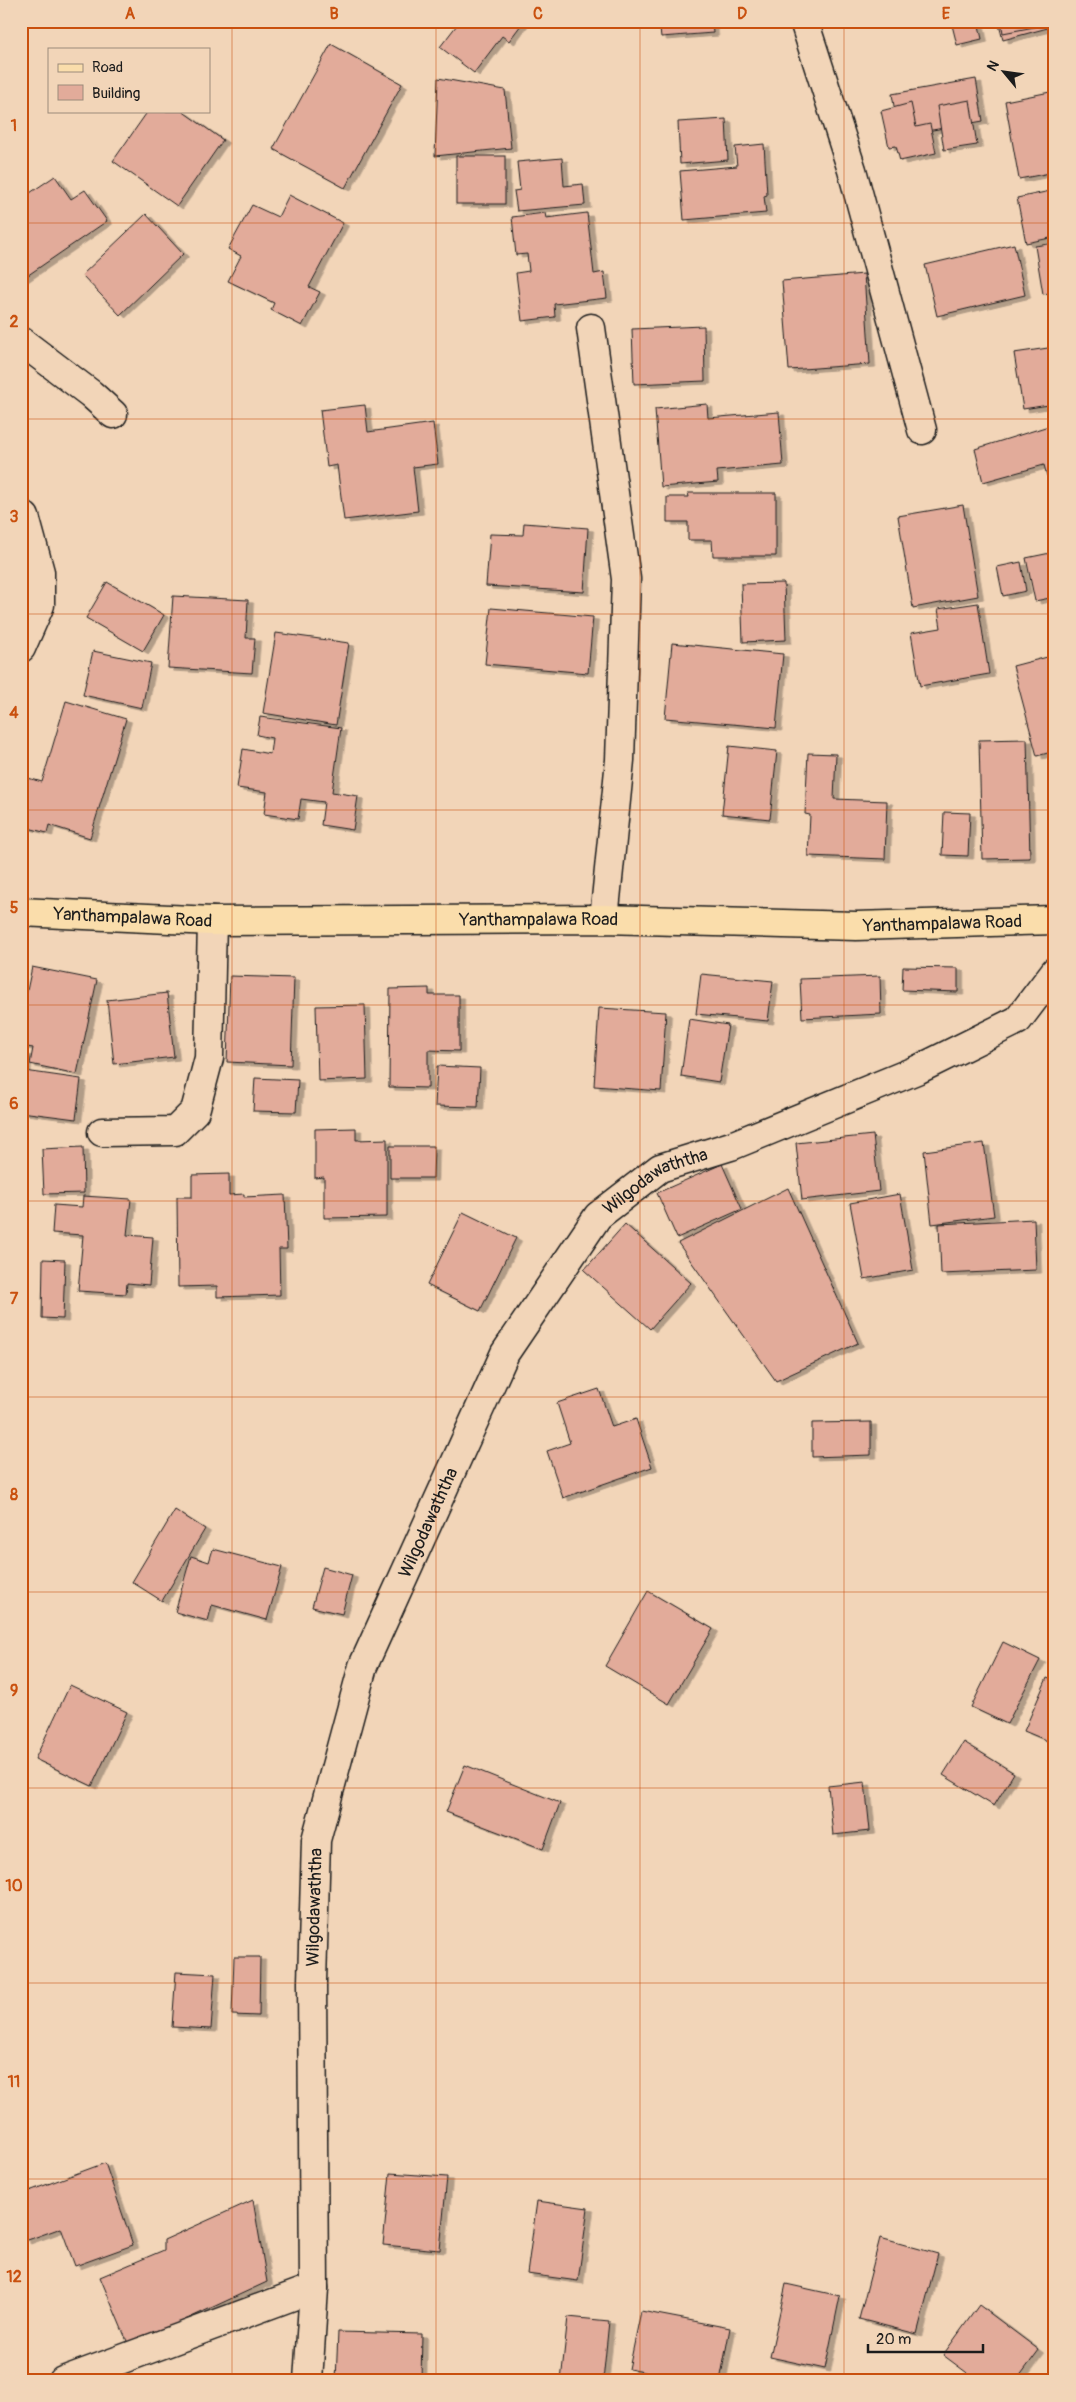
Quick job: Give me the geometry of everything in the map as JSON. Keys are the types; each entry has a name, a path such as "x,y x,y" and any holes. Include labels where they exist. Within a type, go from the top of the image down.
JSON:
{"main road":[{"name":"Yanthampalawa Road","path":"21,912 212,921 604,919 856,926 1055,920"}],"street":[{"path":"804,21 852,170 922,430"},
{"path":"592,328 626,579 620,760 604,919"},
{"path":"21,341 91,394 113,414"},
{"path":"21,514 26,518 40,572 40,606 21,648"},
{"path":"102,1132 175,1132 195,1111 209,1058 212,921"},
{"name":"Wilgodawaththa","path":"308,2381 314,2288 312,1982 316,1840 363,1666 505,1353 598,1216 660,1168 732,1146 919,1069 1018,1020 1055,971"},
{"path":"63,2381 314,2288"}],"building":[{"path":"460,21 524,21 509,41 502,36 474,73 440,47"},
{"path":"659,21 712,21 713,33 661,37"},
{"path":"951,21 978,21 982,39 957,45"},
{"path":"998,21 1055,21 1055,26 1003,40"},
{"path":"1001,21 1055,21 1055,23 1003,33"},
{"path":"331,44 402,84 345,188 273,149"},
{"path":"438,78 505,90 511,148 435,156"},
{"path":"976,79 983,121 899,136 892,94"},
{"path":"1055,91 1055,172 1019,179 1005,101"},
{"path":"970,100 977,145 944,150 937,106"},
{"path":"911,103 916,127 930,124 936,153 900,161 896,146 889,147 881,111"},
{"path":"147,112 183,112 223,140 177,206 113,161"},
{"path":"726,119 728,160 680,164 678,122"},
{"path":"764,144 767,195 764,196 766,213 684,220 680,171 737,166 735,147"},
{"path":"456,156 505,156 505,204 456,204"},
{"path":"562,158 564,186 583,184 585,205 517,211 514,191 520,190 517,162"},
{"path":"55,176 71,199 85,190 107,221 21,280 21,199"},
{"path":"1055,190 1055,237 1026,243 1017,198"},
{"path":"289,195 343,223 309,287 320,292 302,326 271,310 274,303 228,281 241,256 228,249 252,205 278,217"},
{"path":"545,213 546,218 587,213 594,274 604,272 607,298 554,304 555,317 522,321 516,273 529,271 527,254 516,255 512,217"},
{"path":"146,214 183,254 120,315 82,275"},
{"path":"1055,243 1055,292 1043,294 1035,246"},
{"path":"1014,244 1025,295 937,316 925,265"},
{"path":"864,274 870,364 789,370 782,281"},
{"path":"704,326 705,381 634,384 632,329"},
{"path":"1055,347 1055,404 1023,409 1014,353"},
{"path":"707,404 708,418 779,412 783,465 717,471 718,482 661,487 655,409"},
{"path":"365,405 368,432 433,423 438,464 413,467 418,511 344,520 337,465 327,467 320,410"},
{"path":"1055,424 1055,474 1047,476 1044,465 983,482 975,449"},
{"path":"688,493 776,493 776,556 713,556 712,540 688,540 688,522 667,522 667,497 689,497"},
{"path":"963,505 978,596 913,608 898,516"},
{"path":"524,523 588,528 584,592 486,586 490,534 523,535"},
{"path":"1055,552 1055,597 1035,601 1026,558"},
{"path":"1021,562 1026,591 1003,596 997,567"},
{"path":"107,582 164,615 143,651 86,618"},
{"path":"784,583 786,640 743,642 741,584"},
{"path":"173,596 248,600 246,638 255,638 252,673 168,668"},
{"path":"978,603 989,674 920,686 911,633 941,628 938,609"},
{"path":"491,608 593,617 588,673 485,664"},
{"path":"276,633 349,643 336,725 263,713"},
{"path":"672,643 783,654 776,728 665,718"},
{"path":"93,651 151,663 142,708 83,695"},
{"path":"1055,655 1055,751 1037,756 1013,666"},
{"path":"66,701 126,719 90,838 49,825 47,833 21,826 21,776 42,782"},
{"path":"260,717 341,728 332,792 358,796 353,830 321,825 324,802 301,799 298,819 264,814 267,792 237,788 243,749 270,754 272,738 257,735"},
{"path":"1027,739 1030,858 982,859 979,740"},
{"path":"729,746 777,751 770,819 722,814"},
{"path":"808,753 836,754 834,799 887,801 885,859 808,856 810,815 805,814"},
{"path":"944,812 970,813 968,856 942,855"},
{"path":"32,967 97,980 77,1074 30,1064 33,1048 21,1046 21,1019"},
{"path":"903,967 958,968 958,992 902,990"},
{"path":"701,974 773,981 768,1021 696,1014"},
{"path":"230,976 294,978 291,1065 227,1062"},
{"path":"880,976 881,1014 802,1018 800,979"},
{"path":"429,988 429,995 459,995 459,1051 428,1050 428,1088 389,1087 390,989"},
{"path":"167,993 174,1057 114,1064 107,1000"},
{"path":"365,1005 367,1079 318,1081 316,1006"},
{"path":"599,1008 666,1012 661,1091 594,1086"},
{"path":"689,1019 728,1025 719,1082 681,1076"},
{"path":"21,1052 27,1053 25,1071 81,1079 76,1119 21,1112"},
{"path":"437,1066 480,1068 478,1107 435,1106"},
{"path":"255,1078 298,1080 296,1112 253,1111"},
{"path":"356,1128 356,1140 387,1139 387,1217 324,1218 324,1177 315,1178 315,1129"},
{"path":"873,1135 879,1191 802,1200 796,1143"},
{"path":"984,1143 994,1216 932,1224 924,1151"},
{"path":"390,1146 434,1146 433,1178 390,1178"},
{"path":"83,1147 84,1193 44,1194 42,1149"},
{"path":"722,1164 742,1209 677,1238 657,1193"},
{"path":"229,1174 229,1195 244,1194 244,1197 285,1195 287,1249 279,1249 280,1295 217,1297 217,1286 178,1287 177,1197 192,1197 192,1175"},
{"path":"788,1188 858,1343 776,1381 678,1243"},
{"path":"900,1194 913,1270 864,1279 850,1203"},
{"path":"83,1196 131,1199 127,1235 153,1237 149,1285 127,1283 126,1294 78,1291 83,1235 52,1233 54,1205 82,1207"},
{"path":"463,1212 516,1238 480,1311 427,1285"},
{"path":"1034,1219 1036,1270 941,1274 939,1224"},
{"path":"625,1224 691,1283 650,1329 584,1270"},
{"path":"43,1259 65,1260 63,1319 42,1318"},
{"path":"599,1389 612,1427 636,1419 652,1467 563,1498 547,1451 570,1443 557,1403"},
{"path":"871,1422 871,1455 812,1457 812,1423"},
{"path":"175,1510 205,1529 162,1601 132,1582"},
{"path":"213,1549 282,1567 267,1620 212,1605 208,1621 175,1612 191,1556 209,1562"},
{"path":"323,1567 352,1575 342,1614 312,1607"},
{"path":"648,1591 713,1629 669,1704 605,1666"},
{"path":"1003,1642 1040,1660 1007,1724 971,1707"},
{"path":"1047,1678 1055,1681 1055,1744 1024,1731"},
{"path":"70,1685 127,1712 92,1786 35,1759"},
{"path":"964,1742 1014,1773 994,1806 943,1775"},
{"path":"465,1765 560,1803 543,1849 446,1812"},
{"path":"865,1782 870,1831 833,1835 828,1786"},
{"path":"234,1957 260,1957 259,2016 232,2015"},
{"path":"176,1972 215,1974 211,2029 172,2027"},
{"path":"105,2163 133,2245 75,2266 61,2228 25,2241 21,2229 21,2194"},
{"path":"390,2173 447,2177 440,2250 383,2245"},
{"path":"253,2200 267,2282 129,2346 100,2277 164,2250 164,2240"},
{"path":"537,2201 588,2208 578,2281 527,2274"},
{"path":"880,2238 938,2254 917,2334 859,2319"},
{"path":"786,2284 840,2296 825,2369 770,2357"},
{"path":"979,2305 1039,2350 1016,2381 978,2381 943,2355"},
{"path":"641,2311 730,2328 720,2381 689,2381 629,2369"},
{"path":"568,2317 609,2321 603,2381 561,2381"},
{"path":"338,2332 422,2334 421,2381 336,2381"}]}
